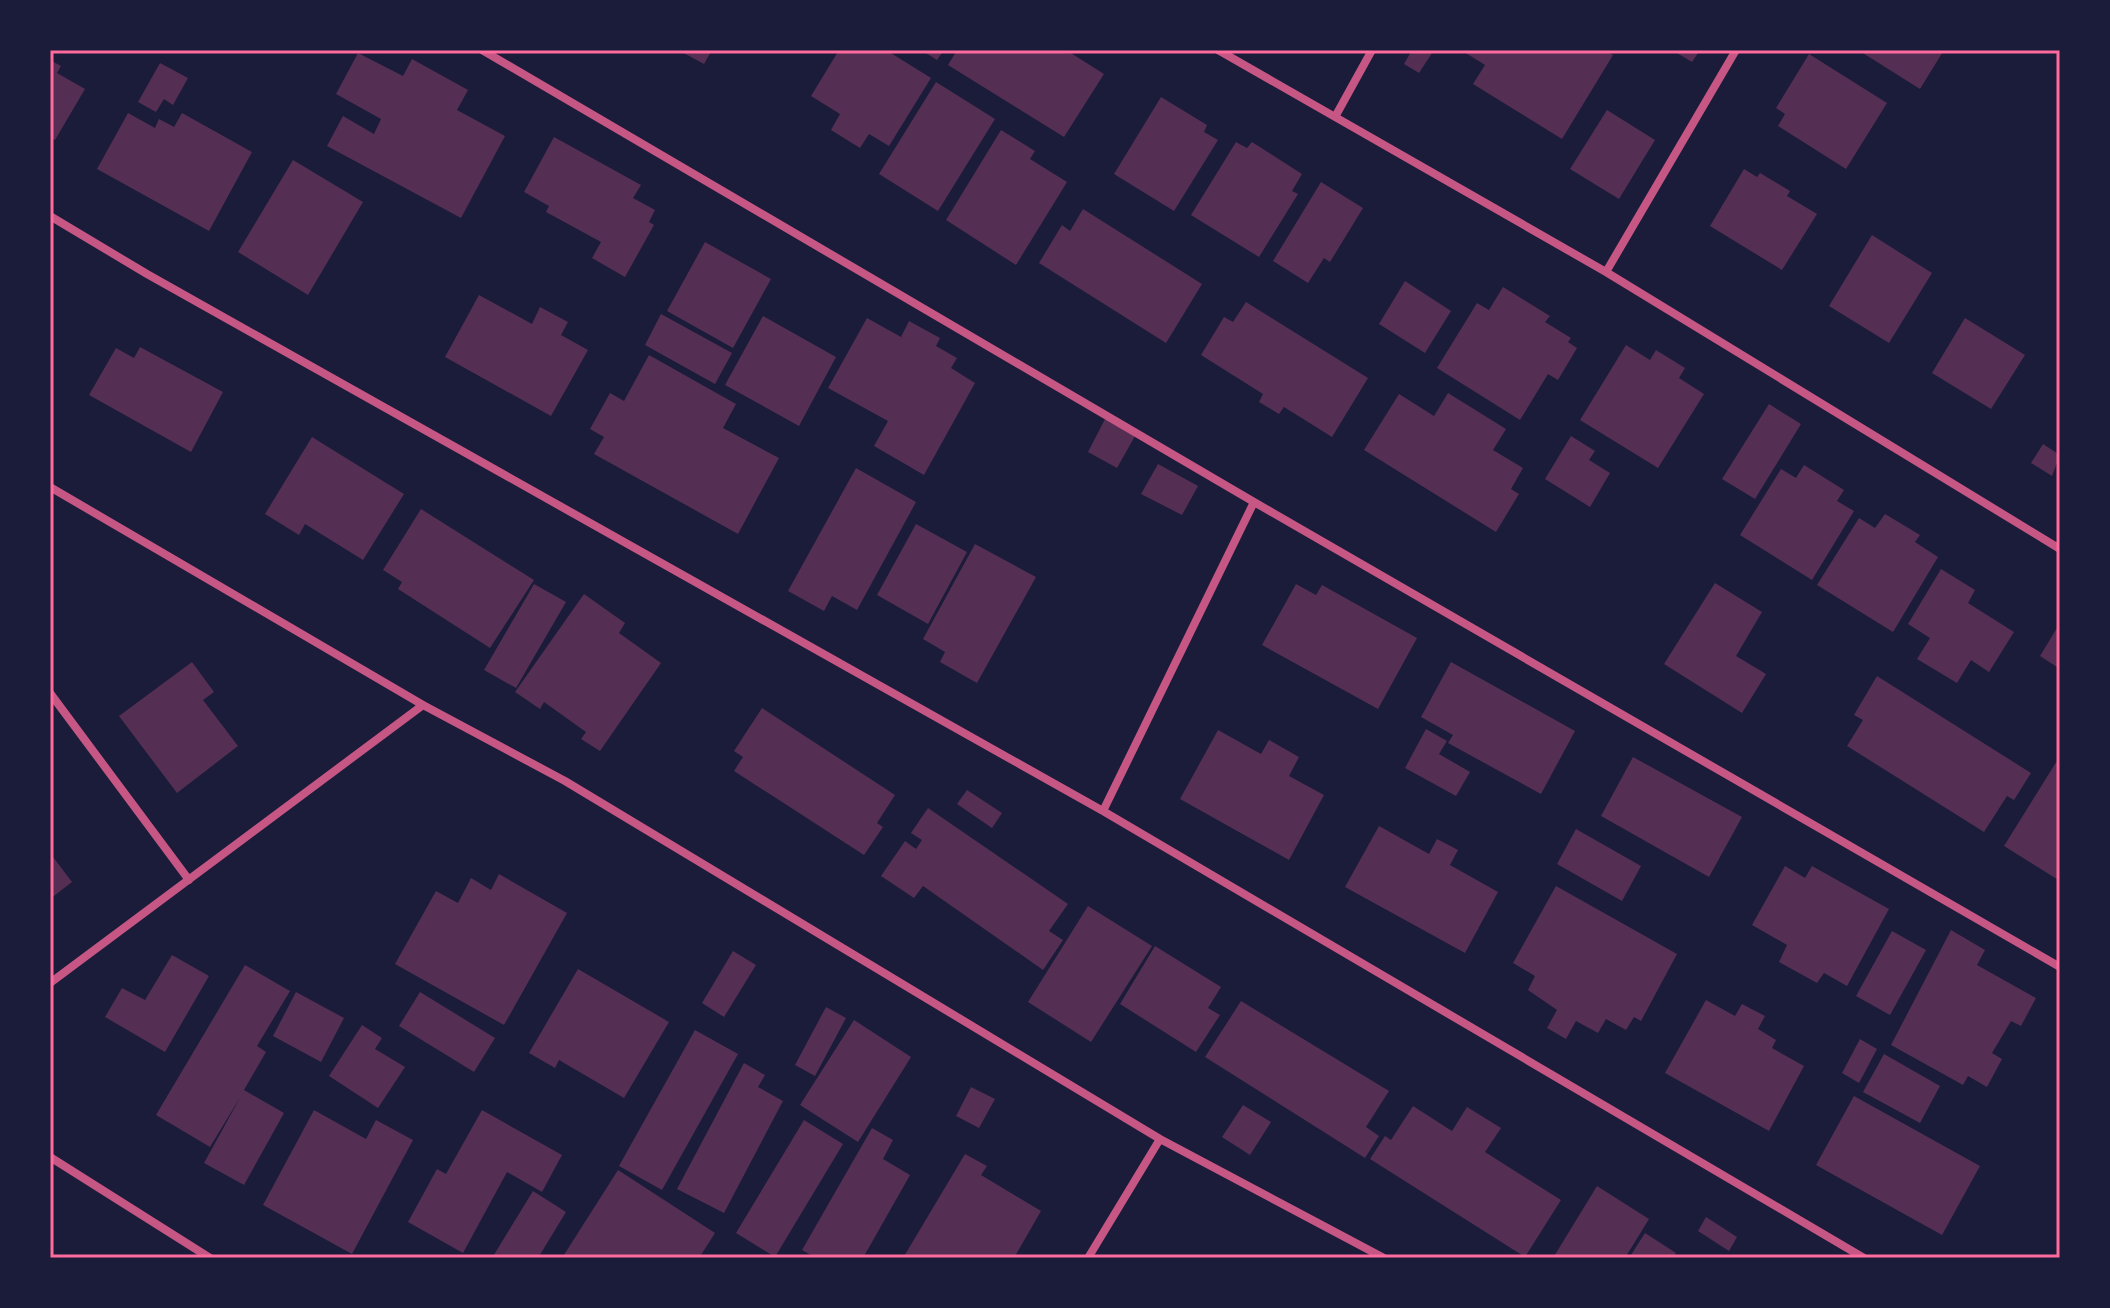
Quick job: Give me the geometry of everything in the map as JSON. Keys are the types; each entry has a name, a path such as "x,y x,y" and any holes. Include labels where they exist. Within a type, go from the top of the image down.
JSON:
{"street":[{"path":"482,50 1254,502 2060,967"},
{"path":"1218,50 1606,272 2060,549"},
{"path":"1335,117 1372,50"},
{"path":"1606,272 1736,50"},
{"path":"50,216 147,274 1103,811 1864,1258"},
{"path":"50,487 423,705 565,781 1160,1139 1384,1258"},
{"path":"1103,811 1254,502"},
{"path":"50,693 189,880"},
{"path":"50,983 423,705"},
{"path":"1088,1258 1160,1139"},
{"path":"50,1157 210,1258"}],"building":[{"path":"678,50 712,50 704,64"},
{"path":"839,50 886,50 931,78 889,146 869,134 860,148 831,130 840,114 811,96"},
{"path":"921,50 944,50 937,60"},
{"path":"957,50 1066,50 1104,74 1064,137 948,65"},
{"path":"1412,50 1434,50 1419,73 1404,64"},
{"path":"1461,50 1605,50 1613,55 1562,139 1473,84 1485,65"},
{"path":"1672,50 1700,50 1692,62"},
{"path":"1858,50 1944,50 1920,89"},
{"path":"358,53 403,76 412,59 468,90 457,110 505,136 461,218 327,146 343,116 374,134 381,119 336,94"},
{"path":"1809,54 1887,103 1846,169 1778,126 1785,114 1776,108"},
{"path":"50,60 61,66 57,73 85,89 55,140 50,137"},
{"path":"160,63 188,78 173,105 164,99 156,112 138,102"},
{"path":"936,82 995,119 938,211 879,174"},
{"path":"1161,97 1207,125 1204,132 1218,140 1174,211 1114,174"},
{"path":"1607,110 1655,140 1619,199 1570,169"},
{"path":"128,113 155,128 159,119 174,127 182,113 252,152 209,231 97,169"},
{"path":"1001,130 1035,151 1030,159 1067,182 1016,265 946,220"},
{"path":"554,137 641,185 633,198 655,210 649,222 654,225 625,277 592,258 601,242 546,212 549,206 524,192"},
{"path":"1236,142 1247,148 1252,142 1302,174 1292,191 1298,194 1259,257 1191,215"},
{"path":"293,160 363,202 308,295 238,252"},
{"path":"1744,169 1757,177 1760,173 1790,191 1787,196 1817,214 1782,270 1710,226"},
{"path":"1321,182 1363,208 1330,262 1324,258 1308,283 1273,261"},
{"path":"1083,209 1202,284 1166,343 1039,263 1062,225 1070,231"},
{"path":"1872,235 1932,273 1889,343 1829,306"},
{"path":"705,242 771,279 733,348 667,311"},
{"path":"1405,281 1451,311 1425,353 1379,324"},
{"path":"1503,287 1550,316 1545,322 1571,338 1568,342 1577,348 1558,380 1548,374 1520,420 1437,368 1477,303 1489,310"},
{"path":"479,295 532,324 540,307 568,322 561,335 588,350 551,416 445,357"},
{"path":"1246,302 1368,378 1332,437 1284,407 1279,414 1259,402 1263,394 1201,355 1224,317 1233,322"},
{"path":"661,314 732,353 715,384 645,345"},
{"path":"763,316 836,357 799,426 725,385"},
{"path":"867,318 901,337 909,321 940,338 936,346 957,358 951,368 975,383 924,475 874,446 888,421 828,388"},
{"path":"1965,318 2025,355 1991,409 1932,373"},
{"path":"1626,345 1650,360 1656,350 1685,368 1679,378 1704,394 1658,468 1580,420"},
{"path":"140,347 223,392 191,452 89,395 116,348 134,358"},
{"path":"649,355 736,404 723,428 779,458 738,534 594,454 604,437 590,429 610,393 624,401"},
{"path":"1448,393 1506,429 1493,450 1523,468 1511,489 1519,494 1496,532 1364,450 1399,394 1434,416"},
{"path":"1769,404 1801,424 1755,499 1722,479"},
{"path":"1105,419 1135,436 1117,468 1088,452"},
{"path":"1571,436 1595,451 1589,460 1610,473 1590,507 1545,479"},
{"path":"312,437 404,494 363,560 305,524 299,535 265,514"},
{"path":"2043,444 2060,455 2052,476 2031,463"},
{"path":"1158,464 1198,486 1182,515 1141,494"},
{"path":"1804,465 1844,490 1837,501 1854,511 1812,580 1740,535 1781,469 1796,478"},
{"path":"856,468 916,502 857,610 832,596 824,611 788,591"},
{"path":"421,509 534,580 490,648 398,589 402,582 383,570"},
{"path":"1885,514 1920,535 1915,542 1938,557 1893,632 1817,585 1859,518 1875,528"},
{"path":"916,524 967,552 928,624 877,595"},
{"path":"975,544 1036,577 977,683 940,662 945,652 923,639"},
{"path":"1941,569 1975,590 1968,603 2014,632 1989,672 1971,660 1957,683 1917,659 1930,638 1908,624"},
{"path":"1715,583 1762,612 1736,656 1766,674 1742,713 1664,664"},
{"path":"534,584 566,602 516,688 484,670"},
{"path":"1296,584 1316,595 1322,585 1417,638 1378,709 1262,645"},
{"path":"584,594 625,623 619,633 661,663 600,751 581,739 586,732 544,702 540,709 515,692"},
{"path":"2060,623 2060,669 2040,656"},
{"path":"192,662 214,692 203,700 238,746 177,793 119,716"},
{"path":"1451,662 1575,731 1541,794 1448,743 1453,735 1421,717"},
{"path":"1877,676 2031,773 2014,800 2007,796 1984,832 1847,746 1863,720 1854,715"},
{"path":"762,708 895,795 877,823 883,827 864,855 734,771 743,757 734,751"},
{"path":"1426,729 1447,741 1439,754 1470,772 1456,796 1405,768"},
{"path":"1218,730 1261,754 1269,740 1299,757 1289,776 1324,795 1289,860 1180,799"},
{"path":"2060,756 2060,881 2004,846"},
{"path":"1633,757 1742,817 1709,877 1601,816"},
{"path":"967,790 1002,813 992,828 957,804"},
{"path":"928,808 1068,904 1049,931 1063,940 1043,970 923,886 914,898 881,876 905,841 916,849 922,840 911,833"},
{"path":"1379,826 1429,854 1437,839 1458,850 1450,865 1498,892 1465,953 1345,887"},
{"path":"1576,829 1641,866 1622,901 1557,864"},
{"path":"50,853 72,882 50,899"},
{"path":"1785,866 1805,878 1812,866 1889,909 1847,986 1824,973 1817,983 1779,962 1787,945 1752,925"},
{"path":"499,874 567,913 504,1025 395,964 436,891 458,903 471,878 491,890"},
{"path":"1556,886 1677,954 1641,1021 1634,1017 1626,1030 1606,1019 1598,1033 1576,1021 1566,1039 1547,1028 1557,1010 1528,990 1535,976 1513,963"},
{"path":"1088,906 1152,946 1091,1042 1028,1002"},
{"path":"1951,930 1985,950 1977,965 2036,998 2021,1026 2011,1021 1992,1053 2002,1059 1987,1087 1968,1076 1963,1085 1891,1045"},
{"path":"1892,931 1926,950 1890,1015 1856,996"},
{"path":"1155,946 1221,987 1208,1008 1220,1015 1196,1052 1120,1004"},
{"path":"733,951 756,965 724,1017 702,1003"},
{"path":"172,955 209,976 165,1052 105,1017 122,988 145,1000"},
{"path":"245,965 290,991 257,1046 266,1052 244,1090 284,1113 244,1185 204,1163 241,1096 210,1147 156,1115"},
{"path":"578,969 669,1022 624,1098 559,1060 555,1068 529,1053"},
{"path":"296,992 344,1018 321,1062 273,1036"},
{"path":"420,992 495,1038 474,1072 399,1026"},
{"path":"1706,1000 1735,1016 1742,1004 1765,1016 1758,1029 1776,1040 1772,1048 1804,1066 1769,1131 1665,1073"},
{"path":"1241,1001 1389,1091 1366,1127 1379,1136 1365,1158 1205,1057"},
{"path":"826,1007 846,1018 815,1076 795,1065"},
{"path":"854,1020 911,1057 858,1142 800,1105"},
{"path":"362,1025 382,1038 375,1049 405,1067 378,1108 329,1076"},
{"path":"695,1030 738,1054 662,1190 619,1166"},
{"path":"1860,1039 1877,1049 1859,1083 1842,1073"},
{"path":"1884,1054 1940,1086 1920,1123 1863,1092"},
{"path":"744,1063 765,1075 758,1087 783,1101 724,1213 677,1189"},
{"path":"971,1087 995,1099 979,1128 956,1116"},
{"path":"1854,1096 1980,1166 1942,1235 1816,1165"},
{"path":"1243,1105 1271,1122 1250,1155 1222,1137"},
{"path":"1413,1106 1452,1131 1467,1107 1501,1128 1485,1152 1561,1200 1525,1257 1370,1159 1385,1136 1391,1140"},
{"path":"314,1110 366,1139 376,1120 413,1140 352,1254 263,1205"},
{"path":"482,1110 562,1155 542,1192 507,1172 463,1253 408,1222 437,1169 446,1174"},
{"path":"804,1120 843,1144 775,1257 736,1233"},
{"path":"872,1128 893,1140 883,1159 910,1175 863,1258 816,1258 802,1250"},
{"path":"965,1154 987,1166 981,1175 1041,1211 1014,1258 903,1258"},
{"path":"618,1170 715,1233 699,1258 562,1258"},
{"path":"1597,1186 1649,1219 1625,1258 1553,1258"},
{"path":"533,1191 566,1212 538,1258 492,1258"},
{"path":"1706,1217 1737,1237 1729,1251 1698,1231"},
{"path":"1645,1233 1676,1253 1672,1258 1629,1258"}]}
